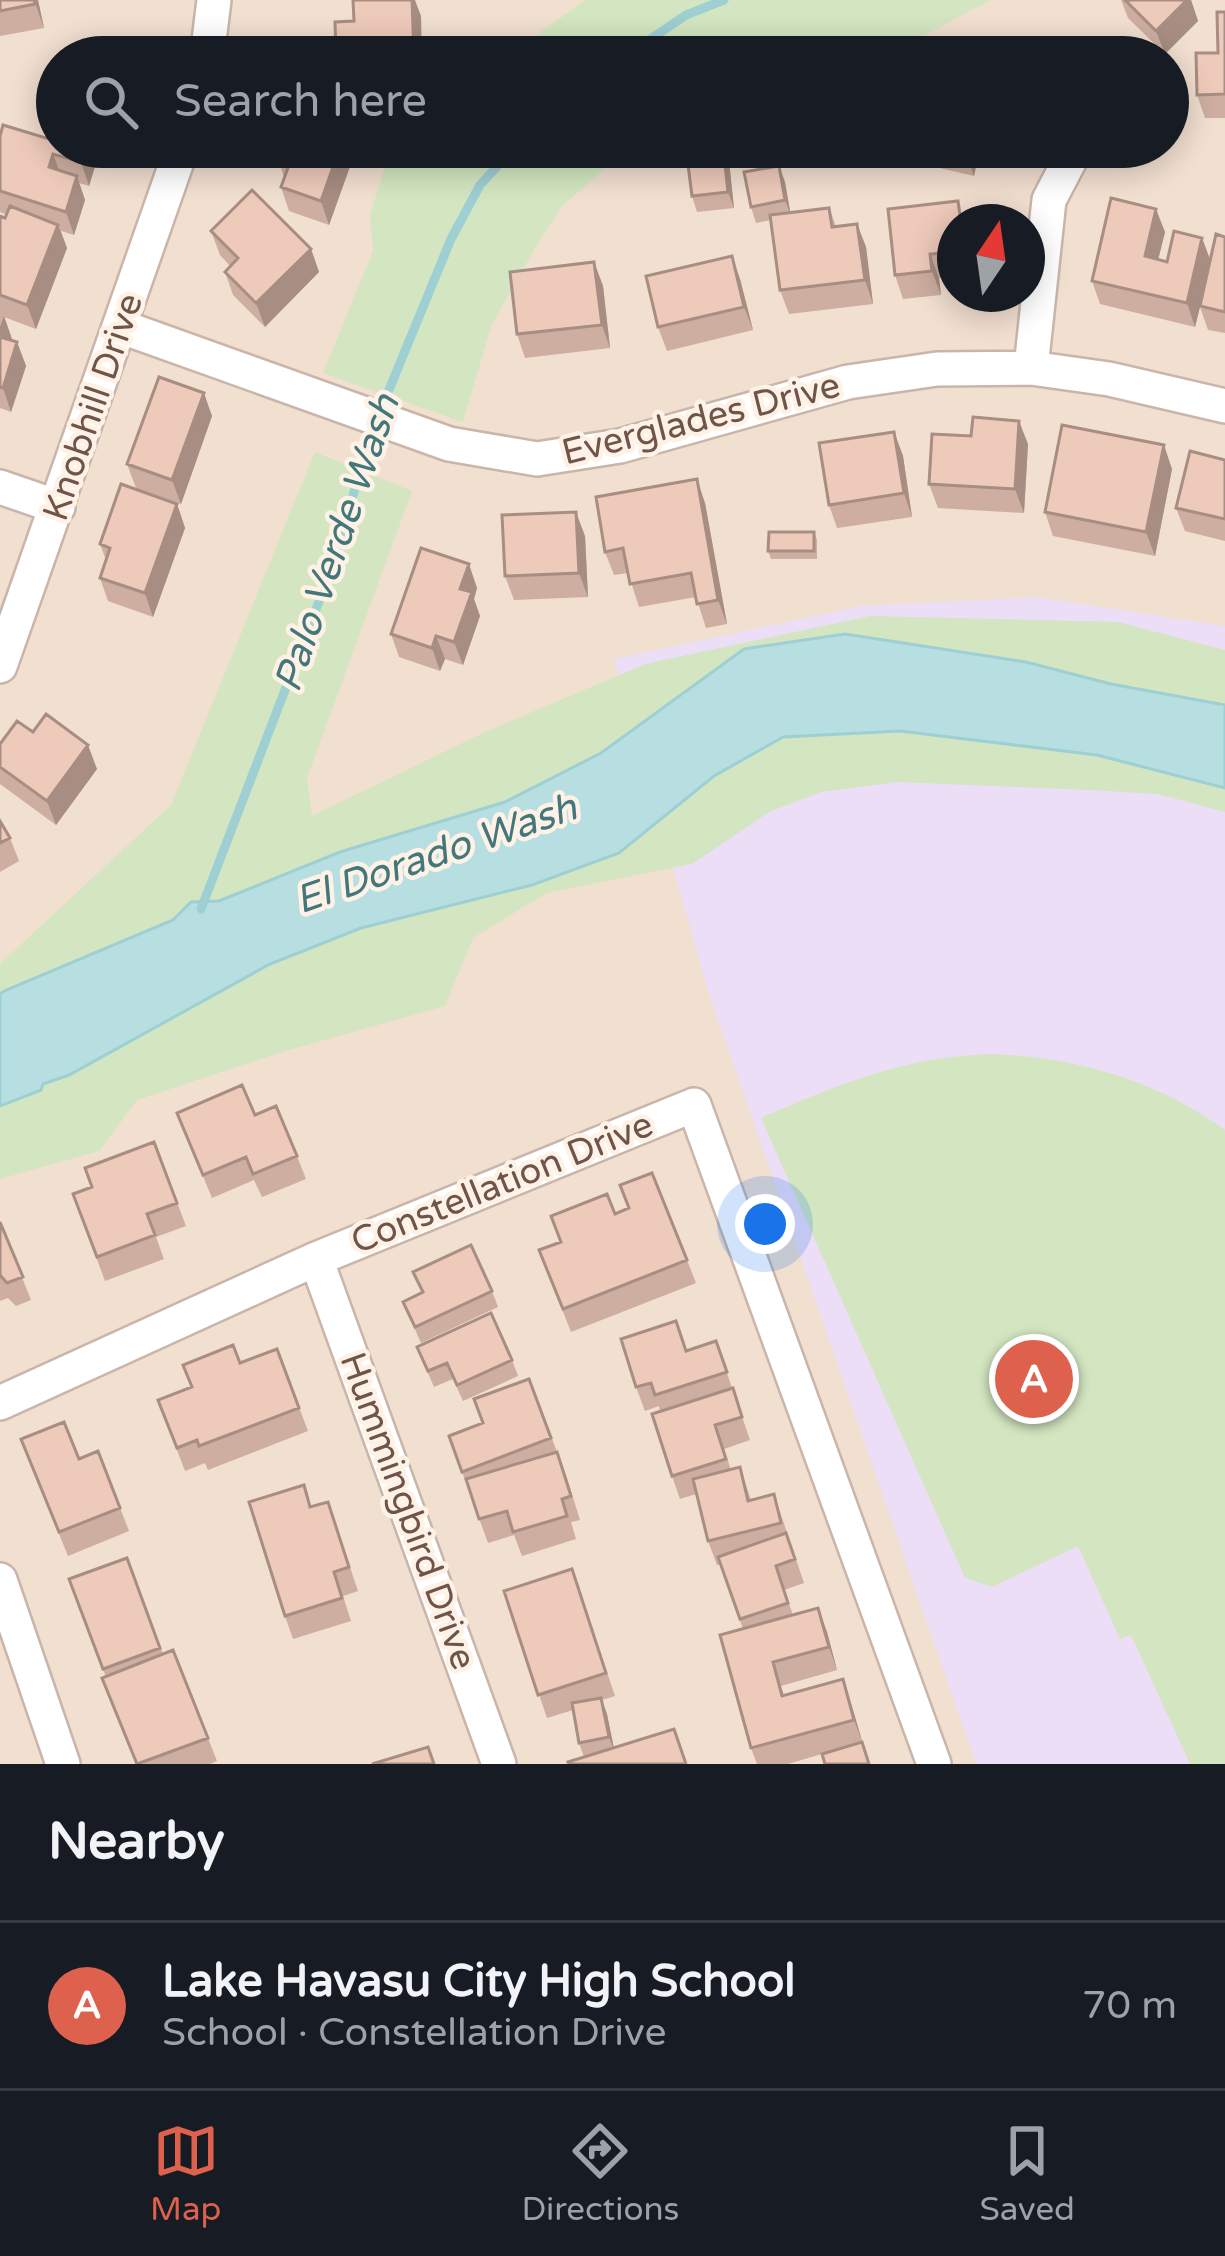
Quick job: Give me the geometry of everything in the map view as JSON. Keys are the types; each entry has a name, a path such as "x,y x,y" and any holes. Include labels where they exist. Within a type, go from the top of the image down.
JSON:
{"street":[{"path":"210,36 214,0"},
{"name":"Knobhill Drive","path":"0,666 175,168"},
{"path":"1031,368 1049,200 1066,168"},
{"name":"Everglades Drive","path":"122,327 449,444 537,459 620,446 848,382 937,369 1031,368 1109,379 1225,406"},
{"path":"0,487 58,507"},
{"name":"Constellation Drive","path":"0,1403 316,1259 694,1105 934,1764"},
{"name":"Hummingbird Drive","path":"316,1259 499,1764"},
{"path":"0,1580 64,1764"}],"shaded area":[{"path":"0,0 1225,0 1225,1764 0,1764"},
{"path":"1036,597 1225,626 1225,1764 976,1764 709,994 614,659 861,606"}],"green space":[{"path":"586,0 990,0 924,36 537,36"},
{"path":"385,168 606,168 563,205 491,326 463,422 323,373 373,251 370,215"},
{"path":"315,452 412,491 307,778 312,816 483,733 645,664 870,616 1118,622 1225,650 1225,812 1158,794 1090,790 897,782 821,792 769,812 692,864 546,893 473,938 445,1006 137,1100 99,1151 0,1179 0,964 171,805"},
{"path":"992,1054 1054,1060 1115,1074 1172,1097 1225,1130 1225,1764 1190,1764 1131,1635 1120,1639 1078,1546 992,1587 965,1578 761,1118 902,1066"}],"water":[{"name":"El Dorado Wash","path":"845,634 1026,662 1225,705 1225,788 1097,755 900,731 783,737 714,776 619,853 532,885 361,928 270,964 69,1075 43,1084 41,1090 0,1106 0,994 4,991 173,920 191,902 219,901 340,852 505,802 601,753 744,649"}],"building":[{"path":"0,0 34,0 35,4 0,11"},
{"path":"353,0 412,0 413,36 335,36 335,22 354,21"},
{"path":"1125,0 1187,0 1156,31"},
{"path":"1217,12 1225,12 1225,94 1197,95 1196,53 1218,53"},
{"path":"3,125 36,135 36,168 77,176 66,212 0,191"},
{"path":"288,168 333,168 321,201 281,187"},
{"path":"688,168 725,168 728,192 692,196"},
{"path":"779,168 785,200 751,207 744,172"},
{"path":"252,190 311,249 256,303 225,272 238,258 211,231"},
{"path":"1111,198 1156,209 1145,256 1167,262 1174,231 1202,238 1187,303 1092,281"},
{"path":"958,201 937,204 937,253 930,254 932,271 895,275 888,209"},
{"path":"10,206 58,225 27,305 0,295 0,216 5,218"},
{"path":"829,208 832,227 857,224 865,280 780,290 770,215"},
{"path":"1216,234 1225,237 1225,312 1200,306"},
{"path":"732,256 744,307 658,327 646,276"},
{"path":"594,262 602,325 517,334 510,272"},
{"path":"0,337 17,342 3,388 0,387"},
{"path":"159,377 204,393 172,480 127,464"},
{"path":"973,417 1019,421 1015,489 929,484 932,434 971,436"},
{"path":"1062,425 1164,445 1146,532 1045,512"},
{"path":"894,432 904,493 829,505 819,443"},
{"path":"1190,451 1225,460 1225,519 1176,508"},
{"path":"697,479 718,600 697,604 691,573 630,584 623,548 605,552 596,497"},
{"path":"121,484 177,504 145,593 100,578 110,548 100,544"},
{"path":"576,512 579,573 505,576 502,515"},
{"path":"769,532 814,532 814,551 768,551"},
{"path":"421,548 469,564 460,589 472,592 454,642 436,636 432,648 391,634"},
{"path":"46,714 88,745 47,801 0,767 0,744 17,721 33,732"},
{"path":"0,821 10,838 0,843"},
{"path":"242,1085 255,1115 276,1106 297,1156 253,1174 246,1157 203,1175 177,1113"},
{"path":"154,1142 177,1203 147,1214 155,1235 97,1257 73,1194 92,1187 85,1168"},
{"path":"652,1173 687,1260 563,1309 539,1250 561,1242 551,1216 607,1194 615,1214 629,1208 620,1185"},
{"path":"0,1222 23,1277 7,1283 0,1275"},
{"path":"471,1245 492,1291 415,1327 403,1302 423,1292 413,1272"},
{"path":"491,1313 512,1360 457,1385 447,1363 428,1371 417,1347"},
{"path":"676,1321 686,1351 716,1341 727,1372 655,1395 651,1383 636,1387 621,1339"},
{"path":"233,1345 240,1363 277,1349 299,1408 199,1446 197,1440 177,1448 158,1400 192,1387 183,1365"},
{"path":"529,1379 551,1438 462,1472 449,1436 483,1423 474,1399"},
{"path":"733,1388 742,1417 715,1425 726,1459 672,1476 652,1414"},
{"path":"64,1422 79,1459 98,1451 120,1508 59,1532 21,1439"},
{"path":"557,1452 571,1496 562,1499 567,1516 513,1532 507,1511 479,1519 466,1479"},
{"path":"740,1467 748,1501 774,1494 781,1523 708,1541 693,1479"},
{"path":"304,1485 310,1507 328,1502 349,1567 334,1572 342,1598 285,1616 249,1502"},
{"path":"786,1533 795,1559 776,1566 788,1603 740,1619 718,1557"},
{"path":"127,1558 160,1648 103,1669 69,1579"},
{"path":"572,1569 606,1673 538,1695 504,1591"},
{"path":"818,1608 829,1647 773,1662 782,1696 843,1679 854,1720 751,1748 720,1635"},
{"path":"173,1650 208,1738 137,1764 102,1678"},
{"path":"601,1698 609,1737 579,1743 572,1703"},
{"path":"674,1729 686,1764 568,1762"},
{"path":"862,1742 869,1764 825,1764 822,1754"},
{"path":"428,1747 434,1764 372,1764"}],"waterway":[{"name":"Palo Verde Wash","path":"655,36 686,15 724,0"},
{"name":"Palo Verde Wash","path":"201,909 323,591 377,419 451,239 480,185 496,168"}],"place":[{"name":"Lake Havasu City High School","path":"1034,1379"}]}
